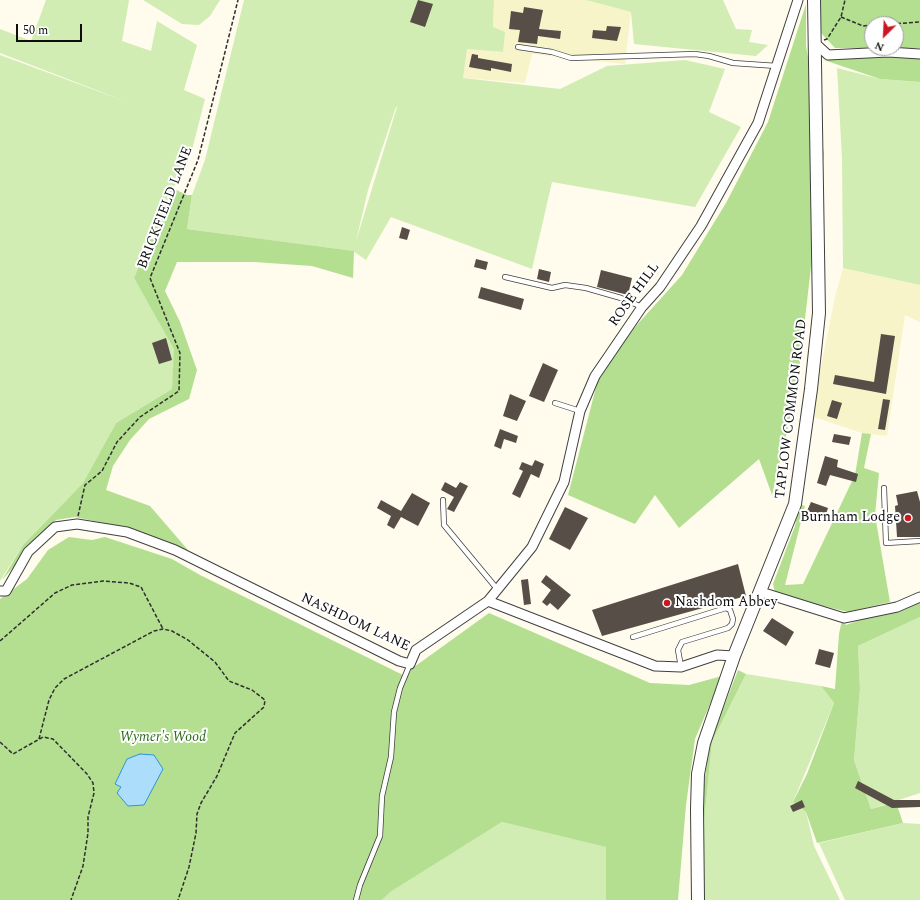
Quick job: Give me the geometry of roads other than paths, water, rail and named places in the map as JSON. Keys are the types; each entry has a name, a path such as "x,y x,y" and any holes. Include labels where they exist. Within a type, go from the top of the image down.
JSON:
{"street":[{"name":"ROSE HILL","path":"488,601 532,547 564,482 580,411 595,376 642,307 660,288 701,226 758,123 798,0"},
{"name":"TAPLOW COMMON ROAD","path":"698,900 698,774 704,743 734,656 761,592 795,504 811,389 819,313 814,0"},
{"path":"815,43 828,55 888,52 920,54"},
{"name":"NASHDOM LANE","path":"0,591 6,591 28,552 55,527 77,524 127,532 175,550 399,661 410,664 416,650 488,601"},
{"path":"761,592 844,618 896,607 920,597"},
{"path":"488,601 655,666 681,667 717,655 734,656"}],"lane":[{"path":"518,47 552,52 571,58 695,54 710,56 733,63 777,66"},
{"path":"505,277 552,288 565,285 586,288 621,298 642,307"},
{"path":"555,403 580,411"},
{"path":"884,488 886,543 920,541"},
{"path":"443,500 444,525 498,590"},
{"path":"633,636 726,608 730,610 733,619 732,624 728,628 682,642 678,650 681,667"},
{"path":"356,900 360,884 380,836 382,796 391,757 394,712 400,688 410,664"}],"water":[{"path":"140,754 154,755 163,769 144,805 128,806 117,793 121,787 115,784 127,759"}],"place":[{"name":"Burnham Lodge","path":"908,518"},
{"name":"Nashdom Abbey","path":"667,603"}],"park label":[{"name":"Wymer's Wood","path":"163,738"}]}
